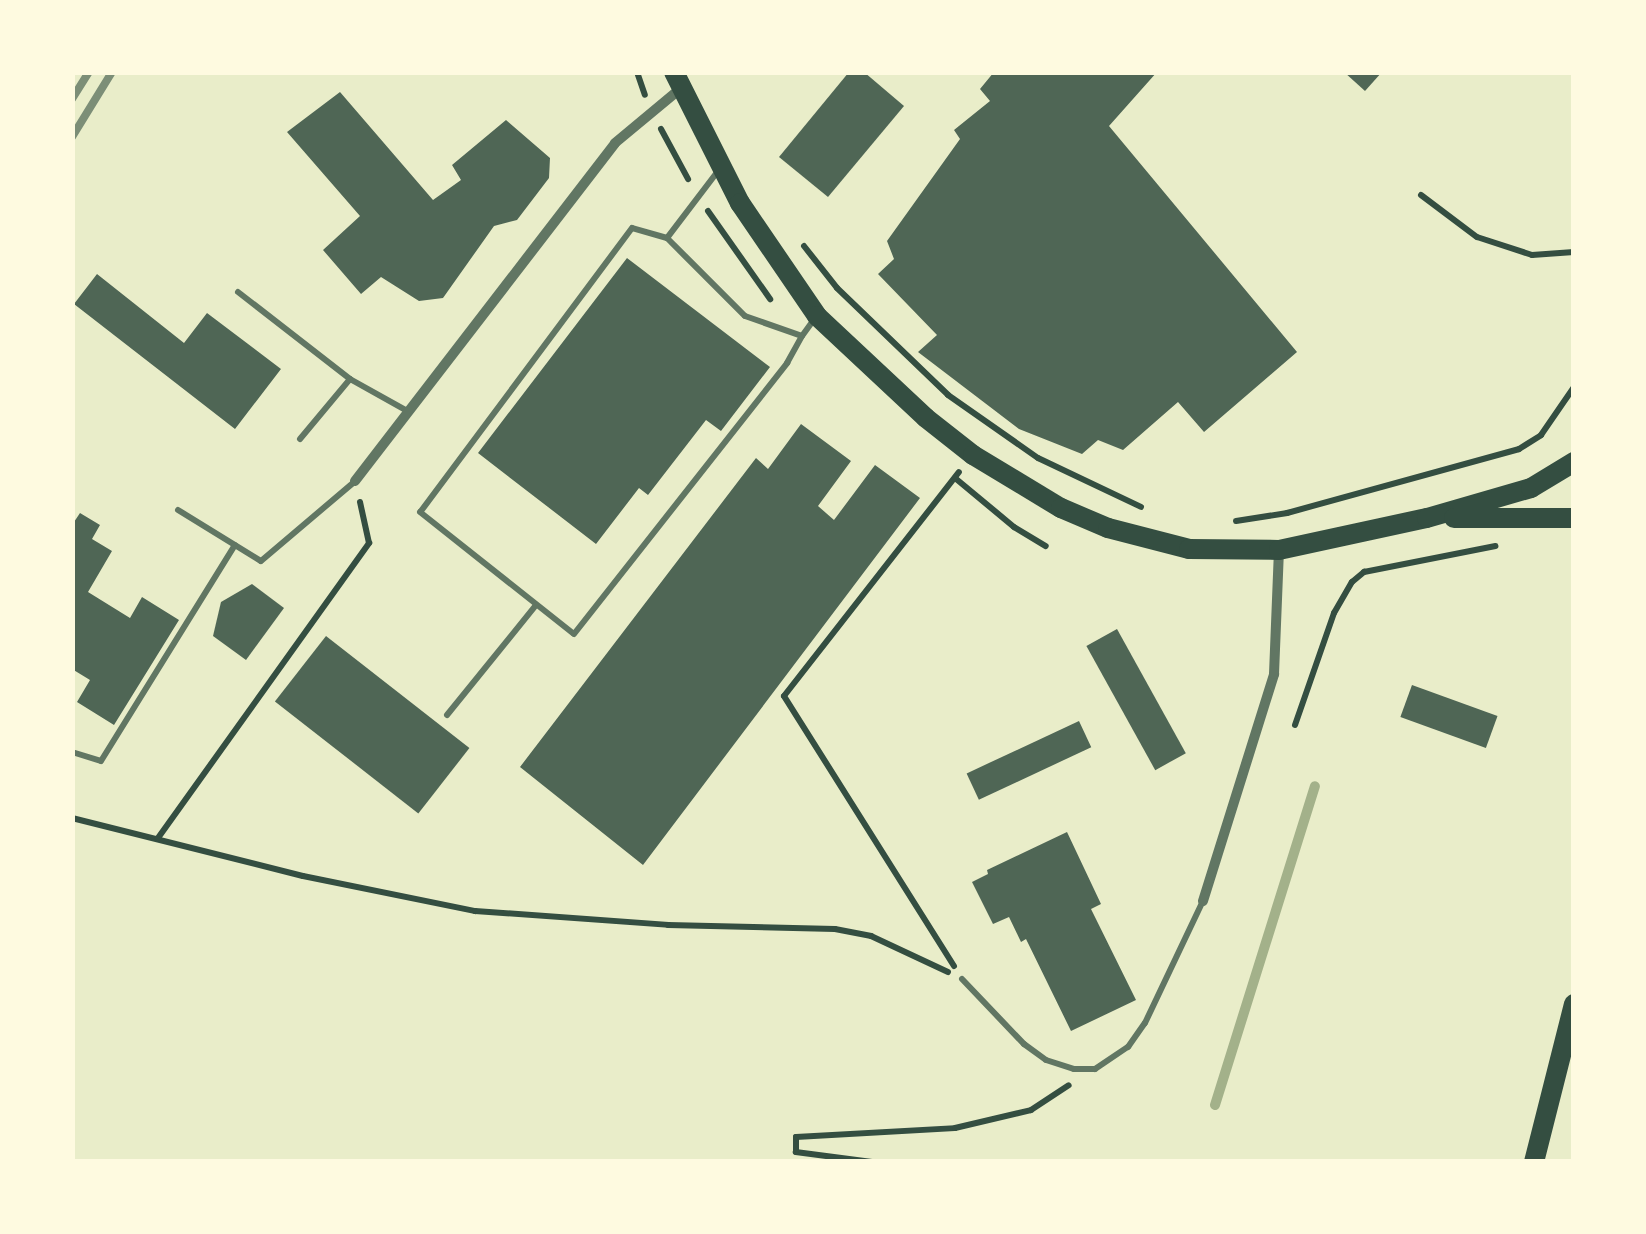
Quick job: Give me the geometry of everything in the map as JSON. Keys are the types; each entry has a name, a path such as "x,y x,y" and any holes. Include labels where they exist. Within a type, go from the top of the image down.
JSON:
{"main road":[{"path":"677,81 720,167 816,316 926,418 973,455 1018,484 1108,528 1189,548 1279,550 1426,518 1531,488 1574,462"},
{"path":"1426,518 1574,518"},
{"path":"1534,1162 1574,1004"}],"street":[{"path":"355,481 615,143 677,81"},
{"path":"1203,901 1274,674 1279,550"}],"lane":[{"path":"667,238 720,167"},
{"path":"802,336 745,316 667,238 632,228 420,512 574,634 788,363 816,316"},
{"path":"238,292 350,379 410,413"},
{"path":"300,439 350,379"},
{"path":"178,510 261,561 355,481"},
{"path":"72,752 102,761 235,545"},
{"path":"447,715 536,604"},
{"path":"962,980 1024,1044 1046,1060 1074,1069 1094,1069 1128,1047 1145,1023 1203,901"}],"path":[{"path":"1421,195 1478,238 1532,255 1574,252"},
{"path":"802,243 836,288 948,395 1038,458 1095,489 1156,512"},
{"path":"1229,522 1287,513 1519,449 1541,436 1574,388"},
{"path":"962,980 784,696 973,455"},
{"path":"158,838 369,543 355,481"},
{"path":"1295,725 1334,613 1352,582 1364,572 1509,544"},
{"path":"72,818 303,876 474,912 668,925 836,929 906,949 962,980"},
{"path":"872,1162 796,1152 796,1137 956,1128 1004,1118 1031,1110 1094,1069"}],"building":[{"path":"849,72 864,72 904,106 828,197 779,157"},
{"path":"994,72 1157,72 1109,126 1297,352 1204,432 1178,402 1123,450 1098,440 1082,454 1019,429 918,352 937,335 878,274 894,259 887,241 960,139 954,130 990,101 980,89"},
{"path":"1344,72 1382,72 1365,91"},
{"path":"340,92 433,200 461,180 452,165 506,120 550,158 549,178 517,220 494,226 443,298 419,301 381,277 361,294 323,250 360,216 287,132"},
{"path":"627,258 770,367 721,431 706,420 648,495 639,488 596,544 478,453"},
{"path":"97,274 184,343 207,313 281,369 235,429 74,304"},
{"path":"801,424 851,461 818,506 834,520 875,465 920,498 643,865 520,767 756,458 768,469"},
{"path":"80,513 100,525 92,539 112,551 88,592 130,618 142,597 179,620 114,725 77,702 90,680 72,669 72,525"},
{"path":"252,584 284,608 246,660 213,636 221,602"},
{"path":"1117,629 1186,753 1155,770 1086,646"},
{"path":"326,636 469,748 418,813 275,701"},
{"path":"1412,685 1498,716 1486,748 1400,717"},
{"path":"1079,721 1091,747 979,800 967,773"},
{"path":"1067,832 1101,904 1091,909 1136,1000 1071,1031 1026,939 1021,942 1009,917 993,924 972,882 988,874 987,870"}],"waterway":[{"path":"1215,1105 1315,786"}],"railway":[{"path":"72,99 89,72"},
{"path":"72,137 112,72"}]}
